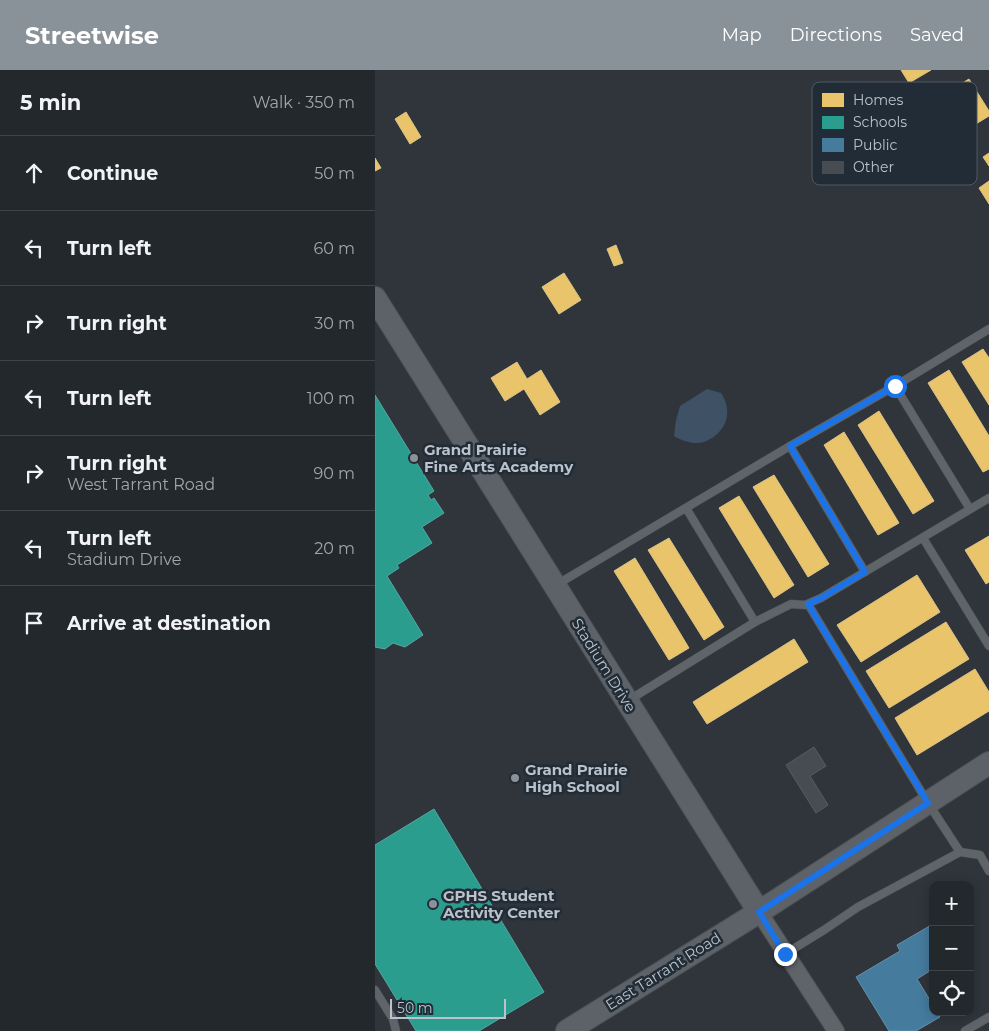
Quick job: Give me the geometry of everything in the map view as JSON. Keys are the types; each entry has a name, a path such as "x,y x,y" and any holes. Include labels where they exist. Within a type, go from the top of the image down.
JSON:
{"street":[{"name":"Stadium Drive","path":"375,298 835,1031"},
{"name":"East Tarrant Road","path":"567,1031 759,912 989,763"}],"lane":[{"path":"555,586 989,329"},
{"path":"895,386 970,509"},
{"path":"790,446 865,572"},
{"path":"627,702 755,622 791,604 805,605 821,598 989,498"},
{"path":"686,508 755,622"},
{"path":"923,538 989,646"},
{"path":"808,604 928,803 960,852"},
{"path":"785,954 858,907 960,852 980,855 989,871"},
{"path":"375,990 393,1019 396,1031"},
{"path":"965,1031 989,1017"}],"water":[{"path":"707,389 721,393 725,400 727,416 723,427 715,436 700,443 689,442 674,436 680,406"}],"building: Homes":[{"path":"901,70 931,70 911,82 908,82"},
{"path":"977,92 989,111 989,116 977,123"},
{"path":"406,112 421,137 410,144 395,119"},
{"path":"989,153 989,166 983,157"},
{"path":"375,158 381,168 375,171"},
{"path":"989,181 989,204 979,188"},
{"path":"616,245 623,263 614,266 607,249"},
{"path":"564,273 581,300 559,314 542,287"},
{"path":"983,349 989,358 989,405 962,362"},
{"path":"517,362 527,379 541,370 560,402 540,415 524,389 505,401 491,378"},
{"path":"949,370 989,436 989,469 983,472 928,383"},
{"path":"879,411 934,501 913,514 858,425"},
{"path":"844,432 899,523 878,535 824,445"},
{"path":"774,475 829,564 808,577 753,487"},
{"path":"739,496 794,585 774,598 719,508"},
{"path":"989,536 989,582 986,584 965,550"},
{"path":"669,538 724,627 704,640 648,550"},
{"path":"635,558 689,648 669,660 614,571"},
{"path":"917,575 940,612 861,662 837,625"},
{"path":"946,622 969,659 889,708 866,671"},
{"path":"794,639 808,662 707,724 693,702"},
{"path":"975,669 989,692 989,711 917,755 895,718"}],"building: Schools":[{"path":"375,395 434,491 428,495 431,500 434,498 444,513 422,527 432,543 397,565 399,568 387,576 423,635 405,647 393,643 385,649 375,647"},
{"name":"GPHS Student Activity Center","path":"434,809 544,992 479,1031 416,1031 375,964 375,845"}],"building: Public":[{"path":"929,926 929,972 917,979 929,998 929,1016 940,1017 916,1031 889,1031 856,977 900,951 897,945"}],"building: Other":[{"path":"814,747 826,766 810,776 828,805 816,813 786,765"}],"place":[{"name":"Grand Prairie Fine Arts Academy","path":"414,458"},
{"name":"Grand Prairie High School","path":"515,778"},
{"name":"GPHS Student Activity Center","path":"433,904"}],"route":[{"path":"785,954 759,912 928,803 808,604 865,572 790,446 895,386"}]}
